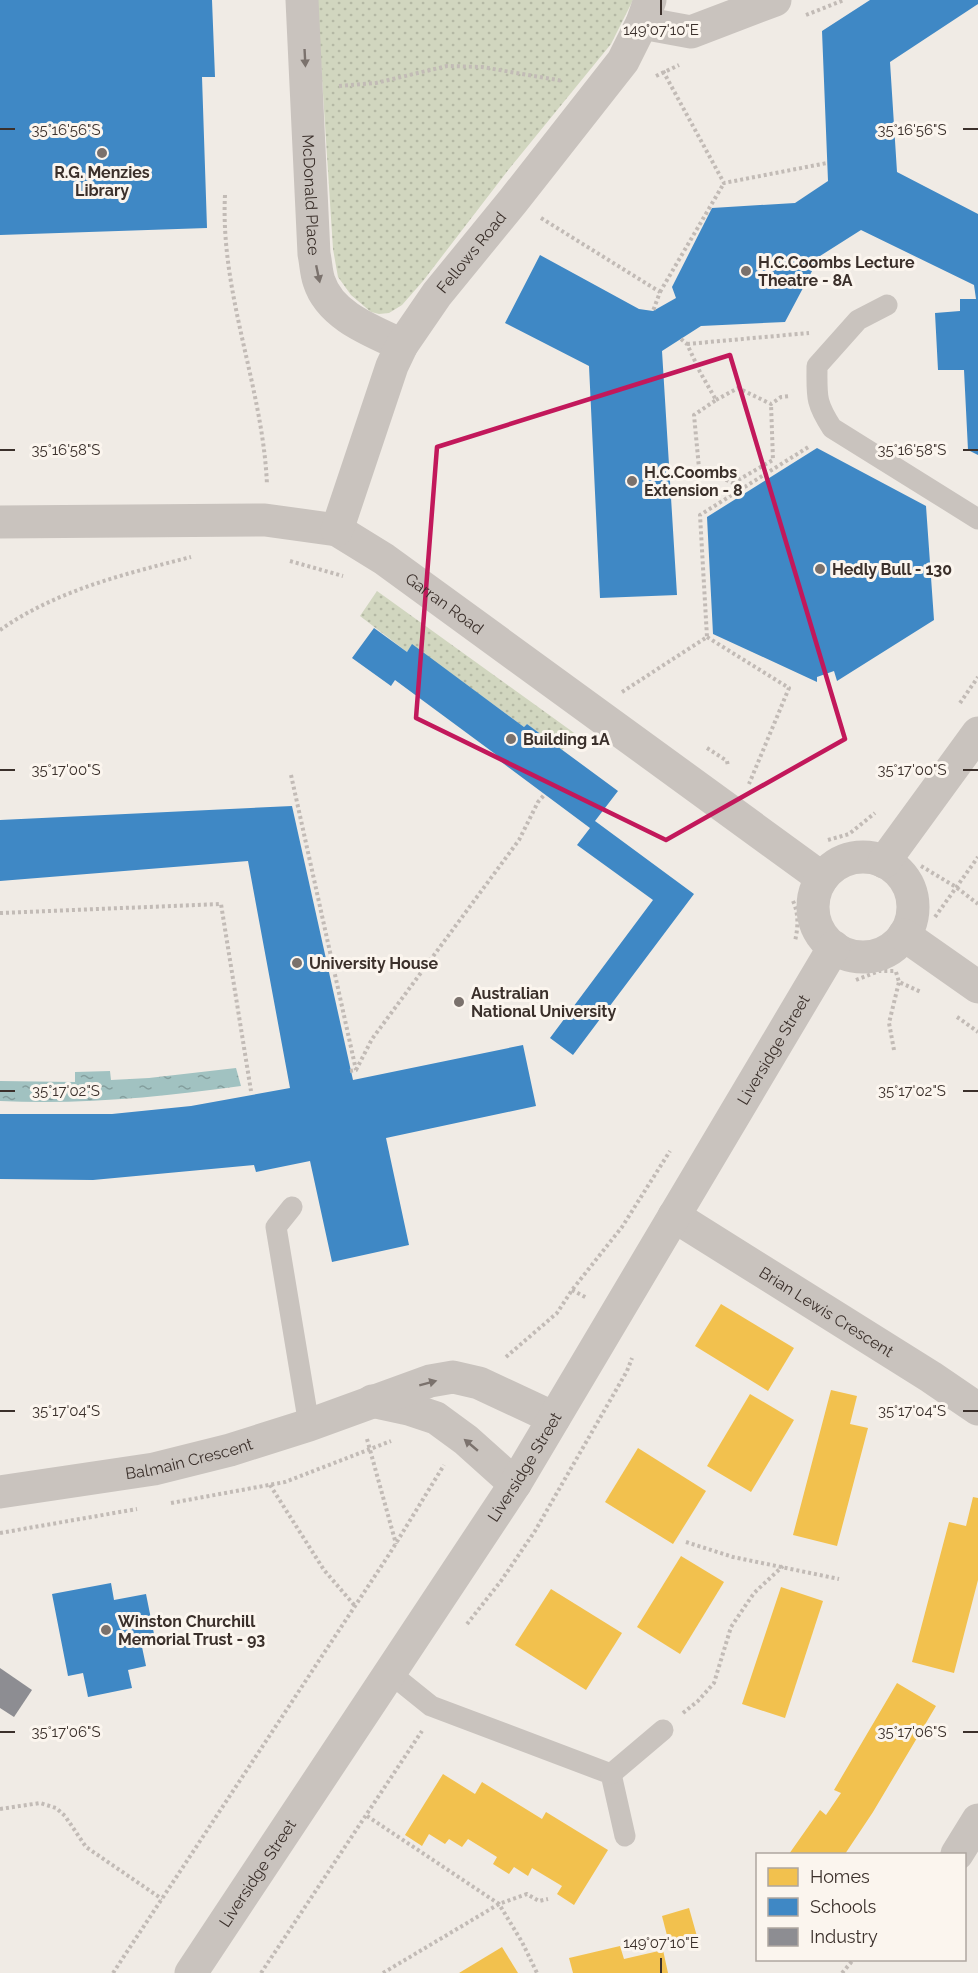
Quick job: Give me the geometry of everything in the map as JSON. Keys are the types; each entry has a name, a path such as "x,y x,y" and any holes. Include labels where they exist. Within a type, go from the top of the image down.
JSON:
{"street":[{"name":"McDonald Place","path":"302,0 314,254 319,283 332,303 357,324 402,345"},
{"path":"646,11 691,32 775,0"},
{"name":"Fellows Road","path":"337,530 392,366 402,345 437,294 623,60 646,11"},
{"name":"Garran Road","path":"0,522 265,520 337,530 384,559 822,878"},
{"path":"884,862 978,733"},
{"path":"867,857 884,862 899,873 910,890 913,908 904,935 891,947 875,955 850,955 834,947 822,934 814,919 815,894 822,878 835,866 850,858 867,857"},
{"path":"904,935 978,987"},
{"name":"Liversidge Street","path":"191,1973 515,1484 834,947"},
{"name":"Brian Lewis Crescent","path":"674,1216 931,1377 978,1409"},
{"name":"Balmain Crescent","path":"0,1492 154,1469 230,1450 309,1425 365,1403 453,1377 479,1383 554,1418"},
{"path":"365,1403 409,1409 436,1418 515,1484"},
{"path":"958,1853 978,1820"}],"lane":[{"path":"887,304 858,320 817,366 817,394 820,408 832,428 978,519"},
{"path":"292,1207 276,1227 309,1425"},
{"path":"390,1673 431,1706 611,1774"},
{"path":"611,1774 663,1730"},
{"path":"611,1774 625,1836"}],"path":[{"path":"306,88 376,83 447,66 482,67 602,88"},
{"path":"663,71 723,183"},
{"path":"653,311 660,292 723,183 827,163"},
{"path":"225,195 224,214 231,290 266,456 268,502 265,520"},
{"path":"513,201 660,292"},
{"path":"687,344 851,329"},
{"path":"681,339 687,344 716,400"},
{"path":"739,490 733,483 699,468 694,415 738,388 771,404"},
{"path":"771,404 781,397 817,394"},
{"path":"733,483 773,460 771,404"},
{"path":"707,637 700,515 812,444"},
{"path":"0,630 64,595 125,574 198,555"},
{"path":"631,698 621,692 707,637"},
{"path":"707,637 789,688 749,785"},
{"path":"958,706 978,677"},
{"path":"698,742 727,761 729,770"},
{"path":"291,775 356,1070"},
{"path":"356,1070 372,1039 519,840 538,802 545,794"},
{"path":"820,840 831,840 849,834 876,812"},
{"path":"978,857 956,887 978,904"},
{"path":"792,899 797,921 796,939 792,947"},
{"path":"0,913 221,904 250,1091"},
{"path":"854,982 879,971 896,971"},
{"path":"894,1050 889,1023 899,982"},
{"path":"350,1071 356,1070"},
{"path":"499,1364 556,1313 622,1227 671,1149"},
{"path":"460,1632 501,1581 535,1532 627,1371 636,1350"},
{"path":"365,1403 396,1544"},
{"path":"113,1973 396,1544 460,1436"},
{"path":"270,1485 324,1570 355,1606"},
{"path":"686,1542 733,1557 839,1579"},
{"path":"663,1730 698,1701 714,1683 731,1627 754,1593 783,1566"},
{"path":"261,1973 426,1725 431,1706"},
{"path":"0,1809 40,1803 56,1808 65,1816 86,1847 162,1899"},
{"path":"367,1816 499,1904 522,1942 537,1973"},
{"path":"383,1973 499,1904 527,1894 539,1901 548,1899"},
{"path":"842,1973 851,1961"}],"highlighted area":[{"path":"730,355 845,739 666,840 416,718 437,447"}],"green space":[{"path":"317,0 633,0 611,44 509,169 423,281 402,305 389,313 371,312 351,295 338,277 333,249"},
{"path":"377,591 577,735 562,750 527,724 524,727 412,645 407,652 360,616"}],"water":[{"path":"236,1068 241,1086 121,1099 61,1102 0,1101 0,1081 75,1082 75,1072 110,1071 111,1080 149,1078"}],"building: Homes":[{"path":"721,1304 794,1348 768,1391 695,1346"},
{"path":"831,1390 857,1396 850,1424 868,1428 837,1546 793,1535"},
{"path":"750,1394 794,1420 751,1492 707,1466"},
{"path":"638,1448 706,1491 673,1544 605,1502"},
{"path":"973,1497 978,1498 978,1580 954,1673 912,1662 949,1522 966,1526"},
{"path":"681,1556 724,1582 680,1654 637,1627"},
{"path":"781,1587 823,1601 785,1718 742,1704"},
{"path":"551,1589 622,1633 586,1690 515,1645"},
{"path":"897,1683 936,1706 873,1812 846,1853 790,1853 820,1810 826,1815 841,1793 834,1790"},
{"path":"443,1774 475,1794 482,1782 542,1819 546,1812 608,1850 574,1905 557,1894 562,1886 532,1868 528,1876 514,1867 509,1874 493,1864 497,1857 468,1839 462,1847 449,1839 445,1844 429,1834 422,1846 405,1835"},
{"path":"689,1908 698,1940 670,1947 662,1916"},
{"path":"620,1946 624,1959 663,1950 668,1973 573,1973 569,1958"},
{"path":"502,1947 518,1973 459,1973"}],"building: Schools":[{"name":"R.G. Menzies Library","path":"0,0 212,0 215,77 202,77 207,228 0,235"},
{"path":"870,0 978,0 978,4 890,62 897,172 978,214 978,455 968,450 964,370 938,370 935,313 960,311 960,299 976,299 974,285 861,230 820,256 785,322 701,326 662,351 677,595 600,598 589,366 505,323 540,255 639,309 653,311 676,298 672,287 712,208 795,203 828,181 822,31"},
{"name":"Hedly Bull - 130","path":"817,448 926,506 934,620 837,681 834,671 817,677 817,682 713,634 707,517"},
{"path":"374,628 407,652 412,644 524,727 527,724 618,791 595,821 694,894 573,1055 550,1038 653,900 577,845 590,828 395,680 391,686 352,658"},
{"name":"University House","path":"292,806 353,1080 523,1045 536,1106 386,1138 409,1245 332,1262 310,1161 256,1172 254,1165 93,1180 0,1179 0,1114 112,1114 191,1106 290,1088 248,861 0,881 0,820"},
{"name":"Winston Churchill Memorial Trust - 93","path":"111,1583 114,1600 146,1594 156,1644 142,1647 146,1666 128,1670 132,1688 88,1697 83,1673 68,1676 52,1594"}],"building: Industry":[{"path":"0,1668 32,1690 14,1717 0,1708"}],"place":[{"name":"R.G. Menzies Library","path":"102,153"},
{"name":"H.C.Coombs Lecture Theatre - 8A","path":"746,271"},
{"name":"H.C.Coombs Extension - 8","path":"632,481"},
{"name":"Hedly Bull - 130","path":"820,569"},
{"name":"Building 1A","path":"511,739"},
{"name":"University House","path":"297,963"},
{"name":"Australian National University","path":"459,1002"},
{"name":"Winston Churchill Memorial Trust - 93","path":"106,1630"}]}
